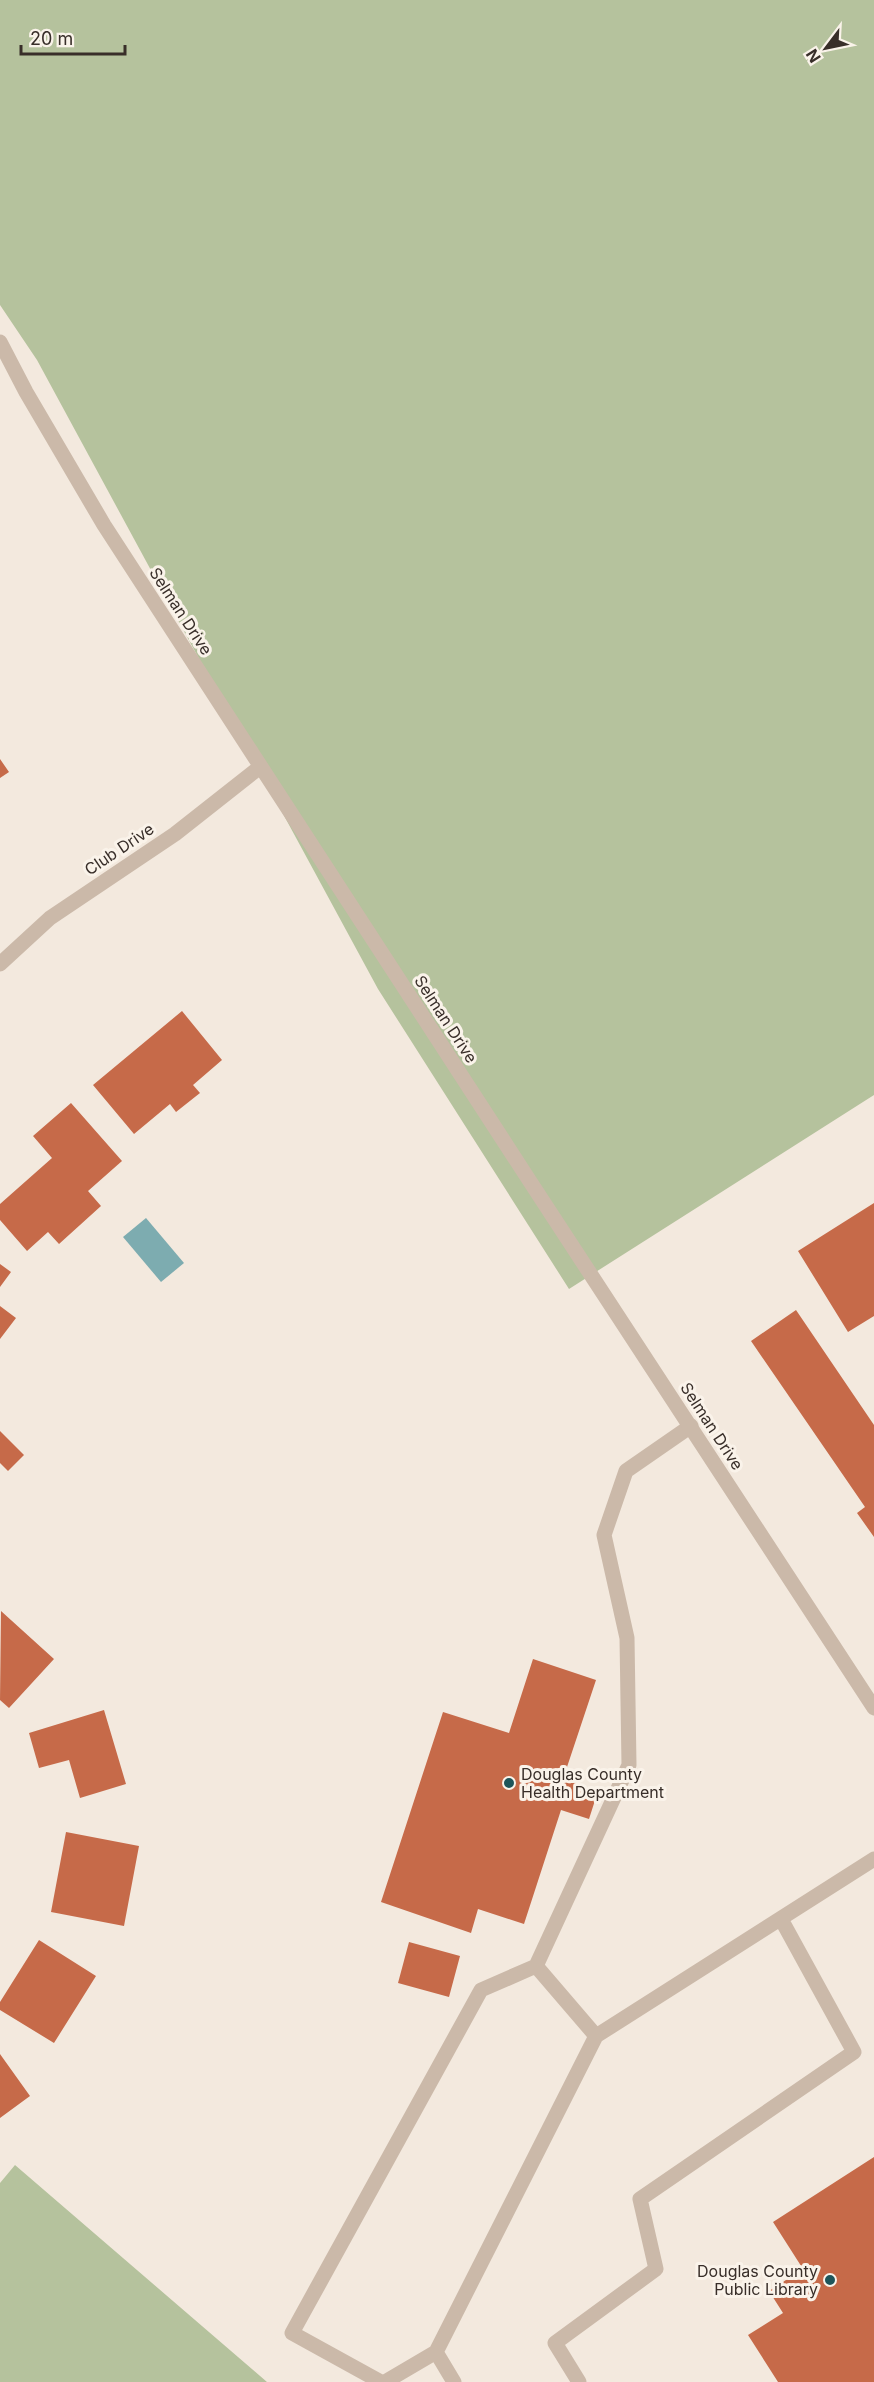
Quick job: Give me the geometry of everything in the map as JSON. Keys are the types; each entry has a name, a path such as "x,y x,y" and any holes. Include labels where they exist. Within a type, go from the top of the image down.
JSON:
{"street":[{"name":"Selman Drive","path":"0,342 26,392 104,525 691,1426 868,1684 874,1708"},
{"name":"Club Drive","path":"0,964 50,918 175,834 260,767"},
{"path":"691,1426 626,1471 604,1535 627,1638 629,1765 536,1966 481,1990 292,2333 383,2382 436,2352 596,2036 874,1859"},
{"path":"579,2382 555,2343 656,2269 640,2199 854,2052 780,1919"},
{"path":"536,1966 596,2036"},
{"path":"436,2352 454,2382"}],"green space":[{"path":"0,0 874,0 874,1095 569,1289 378,989 37,360 0,305"},
{"path":"15,2165 267,2382 0,2382 0,2183"}],"water":[{"path":"146,1218 184,1263 161,1282 123,1237"}],"building":[{"path":"0,759 9,772 0,778"},
{"path":"182,1011 222,1060 193,1085 200,1093 176,1112 170,1104 134,1134 93,1085"},
{"path":"71,1103 122,1161 88,1191 101,1206 59,1244 48,1232 27,1251 0,1220 0,1204 52,1158 33,1136"},
{"path":"874,1203 874,1316 848,1332 798,1251"},
{"path":"0,1264 11,1272 0,1287"},
{"path":"0,1306 16,1318 0,1339"},
{"path":"796,1310 874,1425 874,1537 857,1513 865,1507 751,1341"},
{"path":"0,1431 24,1455 8,1471 0,1463"},
{"path":"1,1611 54,1659 9,1708 0,1700"},
{"path":"533,1659 596,1680 563,1779 598,1791 589,1819 561,1810 524,1924 478,1909 471,1933 381,1902 443,1712 509,1733"},
{"path":"104,1710 126,1784 80,1798 69,1760 39,1768 29,1733"},
{"path":"66,1832 139,1846 124,1926 51,1912"},
{"path":"39,1940 96,1976 54,2043 0,2010 0,2002"},
{"path":"409,1942 460,1956 449,1997 398,1983"},
{"path":"0,2054 30,2096 0,2118"},
{"name":"Douglas County Public Library","path":"874,2157 874,2382 778,2382 748,2335 783,2313 769,2291 803,2269 773,2222"}],"place":[{"name":"Douglas County Health Department","path":"509,1783"},
{"name":"Douglas County Public Library","path":"830,2280"}]}
